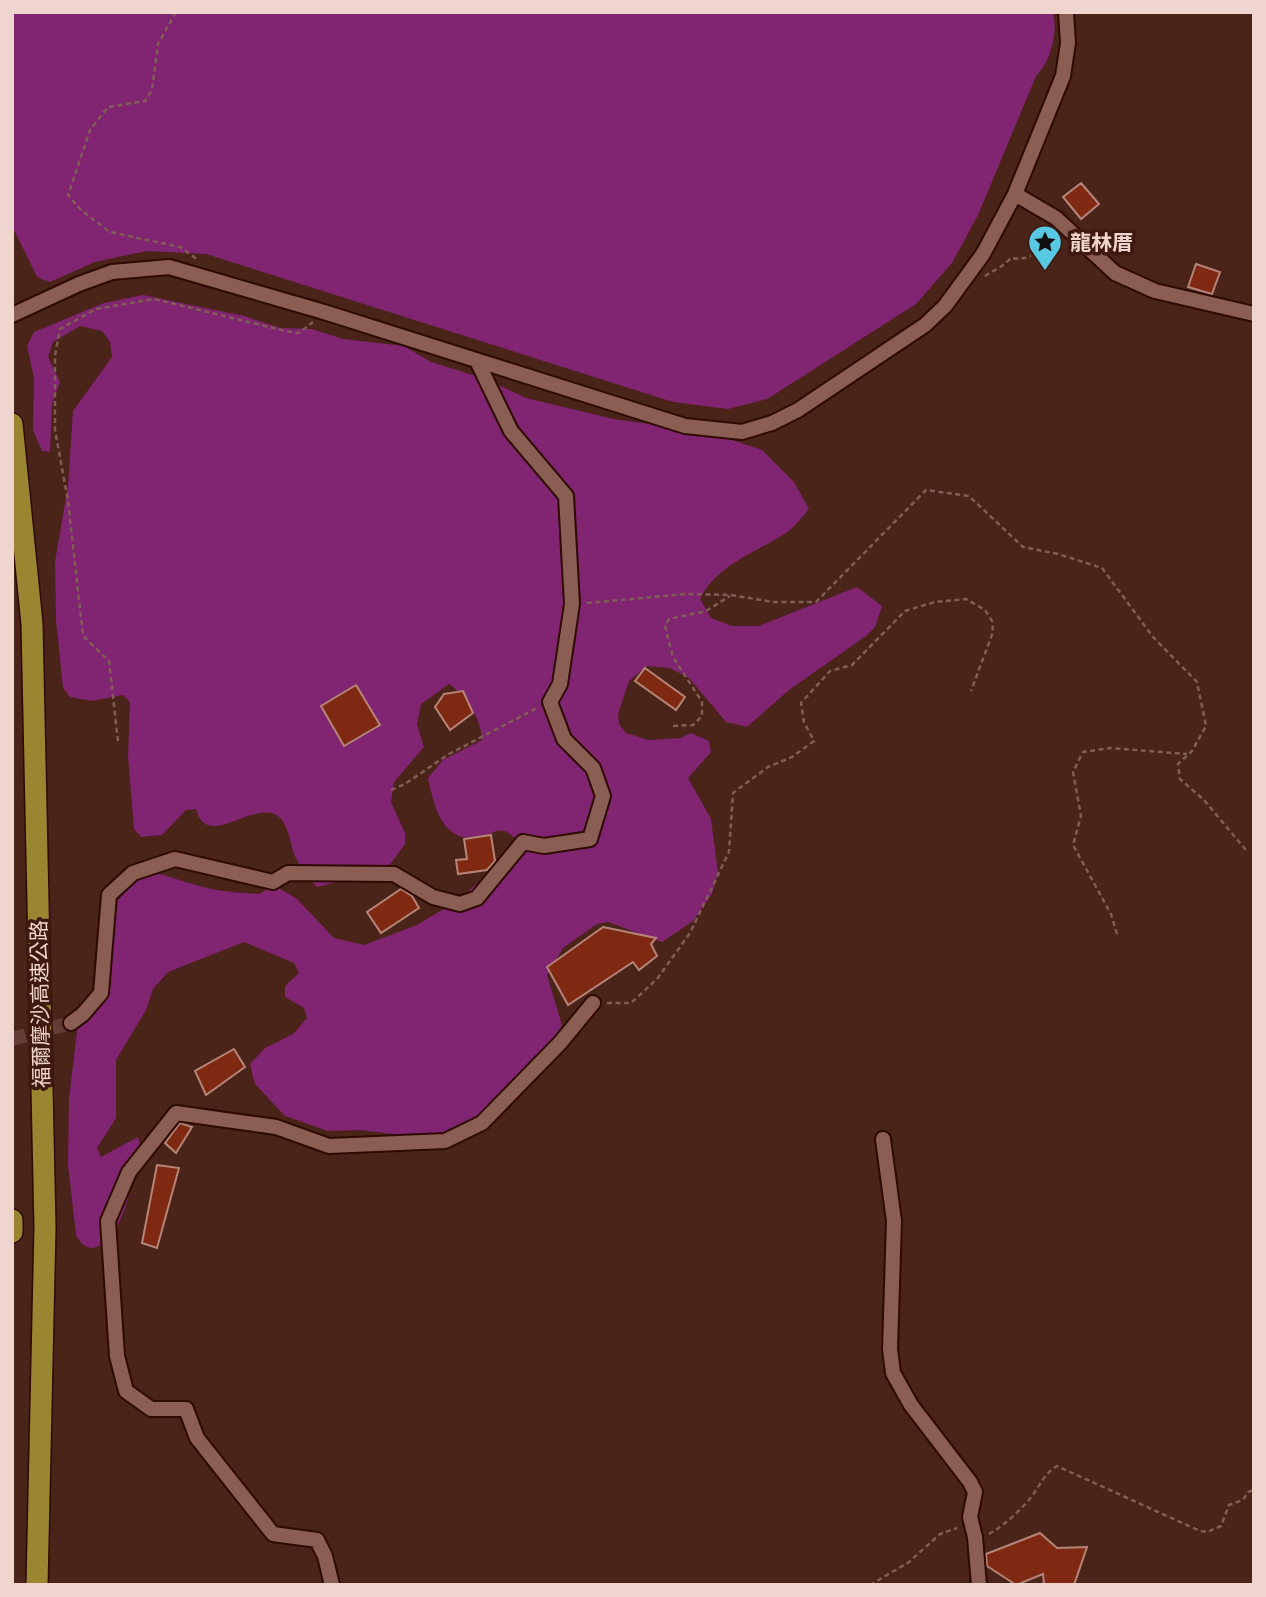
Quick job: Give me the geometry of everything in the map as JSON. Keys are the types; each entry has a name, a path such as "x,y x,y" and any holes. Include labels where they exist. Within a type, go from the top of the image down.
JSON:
{"highway":[{"name":"福爾摩沙高速公路","path":"12,424 32,624 44,1172 45,1241 37,1585"},
{"path":"12,1220 12,1232"}],"street":[{"path":"12,315 112,272 169,267 324,312 685,426 742,432 772,423 798,411 925,325 945,306 983,254 1015,194 1063,76 1068,43 1066,12"},
{"path":"1015,194 1056,218 1115,273 1156,291 1254,314"},
{"path":"71,1023 83,1014 101,993 109,895 133,873 176,859 273,882 288,873 394,874 433,897 460,904 477,898 523,842 544,846 590,839 603,796 593,768 564,739 550,702 560,684 572,604 566,496 511,431 477,361"},
{"path":"332,1585 325,1556 317,1540 273,1534 197,1438 186,1409 150,1409 126,1391 117,1356 108,1221 129,1172 176,1113 276,1127 329,1146 444,1141 482,1123 561,1043 593,1003"},
{"path":"883,1139 894,1221 890,1349 893,1373 911,1405 975,1492 970,1517 975,1537 979,1585"}],"path":[{"path":"176,12 158,44 152,90 145,102 108,107 90,130 68,195 81,210 110,232 180,247 201,262"},
{"path":"982,279 1011,258 1031,256"},
{"path":"118,741 109,661 83,636 68,501 55,430 55,355 60,329 96,309 154,299 299,332 324,312"},
{"path":"572,604 686,594 731,595 773,602 816,602 926,490 969,496 1023,547 1058,554 1102,568 1153,637 1197,682 1206,726 1188,755 1178,764 1180,779 1205,800 1246,850"},
{"path":"673,726 692,725 702,716 702,702 673,657 665,626 670,619 706,611 731,595"},
{"path":"593,1003 631,1003 657,979 690,933 729,852 733,793 768,767 792,757 814,741 804,722 801,703 830,671 852,665 905,611 935,602 966,599 985,610 992,621 993,632 971,691"},
{"path":"391,790 405,784 449,754 550,702"},
{"path":"1116,934 1111,914 1073,845 1080,816 1073,772 1083,752 1110,748 1188,755"},
{"path":"870,1585 909,1562 940,1534 953,1528 962,1529 975,1537 995,1531 1031,1497 1048,1471 1057,1466 1207,1532 1221,1526 1229,1505 1243,1500 1248,1492 1254,1490"}],"shaded area":[{"path":"12,12 1053,12 1055,29 1046,63 1036,76 978,215 952,263 916,304 767,399 728,409 673,402 206,254 147,251 95,262 50,282 37,277 13,228"},
{"path":"143,295 244,316 281,328 312,329 343,339 404,346 431,362 486,379 526,398 614,419 711,433 762,450 794,482 809,509 786,533 738,560 707,587 700,599 711,618 732,626 759,626 857,587 882,606 875,627 866,636 789,690 747,727 726,722 689,678 670,668 647,666 629,681 618,714 619,724 626,733 648,740 681,738 691,733 709,741 711,752 688,778 711,819 718,873 712,894 693,921 662,942 608,922 597,924 563,948 547,975 562,1025 558,1035 490,1107 461,1127 439,1136 416,1137 361,1130 328,1131 285,1116 255,1084 250,1064 265,1048 293,1034 307,1018 304,1008 285,997 285,986 299,973 294,963 244,942 168,972 153,989 146,1010 116,1060 116,1118 97,1148 101,1157 138,1137 140,1147 127,1201 117,1226 107,1240 95,1248 82,1243 76,1235 68,1165 69,1099 78,1023 111,967 109,913 127,888 143,872 226,891 260,894 268,888 279,888 297,899 334,938 364,945 417,925 457,901 498,865 516,839 505,831 495,831 475,838 463,837 446,827 436,809 428,778 443,760 482,740 472,708 449,684 421,704 417,725 424,747 394,782 391,802 405,833 405,844 386,870 317,887 299,864 286,827 278,816 272,813 250,815 217,826 208,825 201,820 196,809 186,810 162,835 141,837 134,829 128,756 130,702 123,695 92,701 70,697 63,688 56,620 55,562 68,486 73,411 112,357 110,342 102,331 80,326 53,342 48,357 60,382 52,404 50,452 42,451 33,430 34,378 27,346 34,332 104,303"}],"building":[{"path":"1081,183 1099,204 1081,219 1063,197"},
{"path":"1196,264 1220,272 1212,294 1188,287"},
{"path":"645,668 685,697 676,710 635,681"},
{"path":"356,685 380,725 344,746 321,706"},
{"path":"463,691 473,713 450,730 435,707 444,694"},
{"path":"491,835 495,861 487,870 458,874 456,860 467,859 464,839"},
{"path":"401,889 412,896 419,908 381,933 367,912"},
{"path":"603,927 656,938 651,944 657,956 639,970 633,962 568,1005 547,967"},
{"path":"234,1049 245,1067 206,1095 195,1071"},
{"path":"180,1123 192,1127 176,1153 165,1143"},
{"path":"157,1165 179,1168 157,1248 142,1243"},
{"path":"1040,1533 1057,1548 1087,1547 1074,1585 1044,1585 1043,1574 1016,1585 987,1566 986,1554"}],"tunnel":[{"path":"12,1039 71,1023"}],"place":[{"name":"龍林厝","path":"1045,272"}]}
